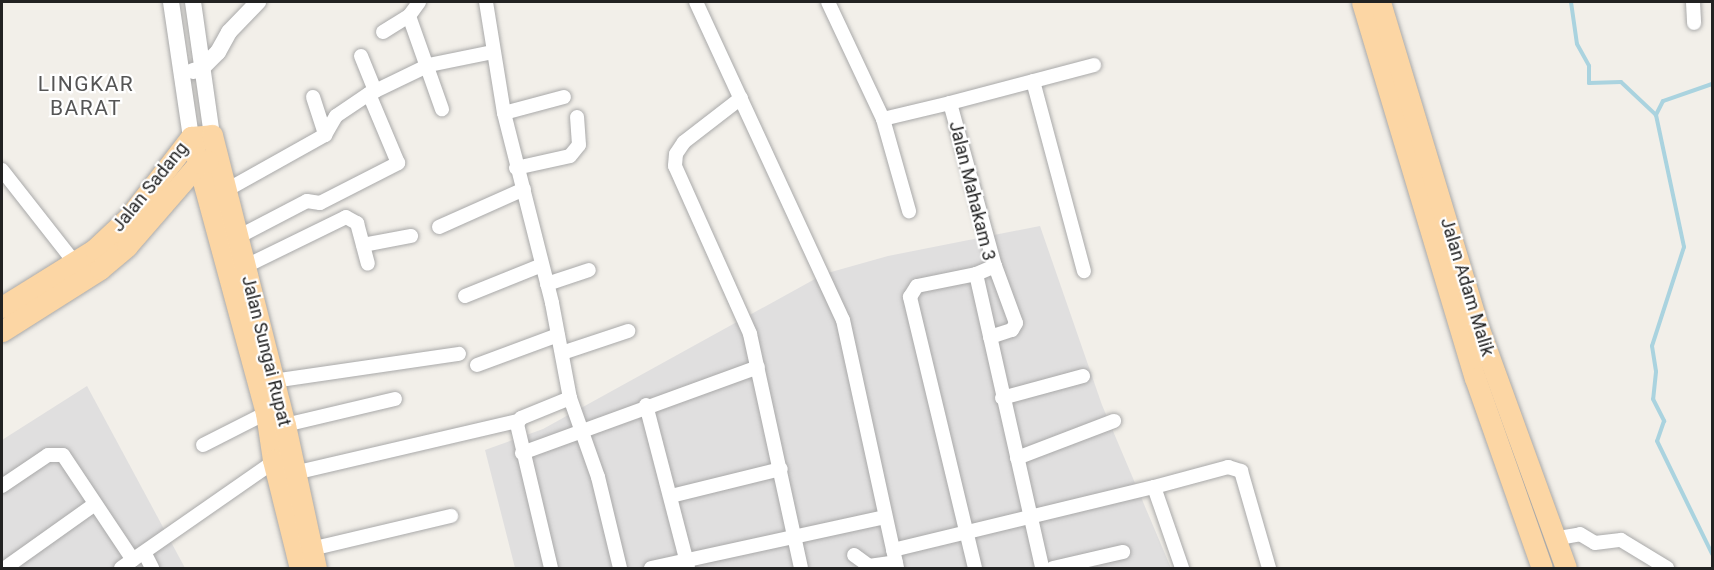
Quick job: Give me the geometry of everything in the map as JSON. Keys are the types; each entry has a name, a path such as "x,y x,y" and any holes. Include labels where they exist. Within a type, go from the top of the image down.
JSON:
{"main road":[{"name":"Jalan Adam Malik","path":"1362,2 1475,378 1542,568"},
{"name":"Jalan Adam Malik","path":"1380,2 1479,328 1553,540 1566,568"},
{"name":"Jalan Sungai Rupat","path":"201,136 266,413 286,463 313,559"},
{"name":"Jalan Sadang","path":"2,307 81,270 95,249 130,216 201,136"},
{"name":"Jalan Sungai Rupat","path":"208,161 223,192 246,266 285,425 286,463 300,568"},
{"path":"2,331 81,270 127,246 208,161"}],"street":[{"path":"171,2 183,73 201,136"},
{"path":"193,2 201,69 201,136"},
{"path":"183,73 201,69 218,52 229,32 258,2"},
{"path":"218,52 232,45 271,2"},
{"path":"383,32 409,16 419,2"},
{"path":"486,2 504,113 547,284 570,398 598,477 620,568"},
{"path":"696,2 843,320 895,560"},
{"path":"1694,2 1694,23"},
{"path":"834,3 883,119 909,211"},
{"path":"409,16 429,65 442,109"},
{"path":"223,192 325,135 336,116 372,92 429,65 493,52"},
{"path":"236,238 307,201 320,203 398,163 361,56"},
{"path":"950,103 1094,65"},
{"path":"1033,81 1084,271"},
{"path":"313,97 325,135"},
{"path":"504,113 564,97"},
{"path":"741,98 684,142 676,154 675,166 750,334 782,469 801,568"},
{"name":"Jalan Mahakam 3","path":"883,119 950,103 994,266 976,274 1002,399 1042,568"},
{"path":"516,168 570,156 579,145 577,117"},
{"path":"2,170 81,270"},
{"path":"439,227 524,189"},
{"path":"246,266 346,217 357,223 368,264"},
{"path":"363,245 411,236"},
{"path":"465,296 542,265"},
{"path":"990,337 1012,330 1016,323 994,266"},
{"path":"547,284 589,270"},
{"path":"975,568 910,297 917,286 976,274"},
{"path":"562,353 628,331"},
{"path":"477,365 558,335"},
{"path":"273,381 459,354"},
{"path":"522,453 646,405 758,367"},
{"path":"1002,399 1083,376"},
{"path":"122,568 286,463 518,421 570,398"},
{"path":"285,425 395,399"},
{"path":"646,405 687,564"},
{"path":"202,445 266,413"},
{"path":"518,421 522,453 551,568"},
{"path":"1017,458 1114,421"},
{"path":"2,486 58,452 65,457 95,504 139,557 152,568"},
{"path":"854,555 869,566 895,560 966,530 1154,487 1228,467 1241,471 1269,568"},
{"path":"671,496 782,469"},
{"path":"1154,487 1182,568"},
{"path":"6,565 95,504"},
{"path":"313,559 451,516"},
{"path":"651,568 687,564 795,534 885,517"},
{"path":"1553,540 1580,534 1595,543 1621,540 1667,568"},
{"path":"1053,568 1123,552"}],"shaded area":[{"path":"1040,226 1102,405 1171,568 515,568 485,450 543,429 824,274 888,256"},
{"path":"87,386 185,568 2,568 2,440"}],"waterway":[{"path":"1571,2 1577,44 1589,66 1589,83 1621,82 1656,115"},
{"path":"1712,84 1663,101 1656,115 1684,247 1652,346 1656,372 1653,399 1664,421 1657,441 1712,554"}],"district":[{"name":"LINGKAR BARAT","path":"86,96"}]}
